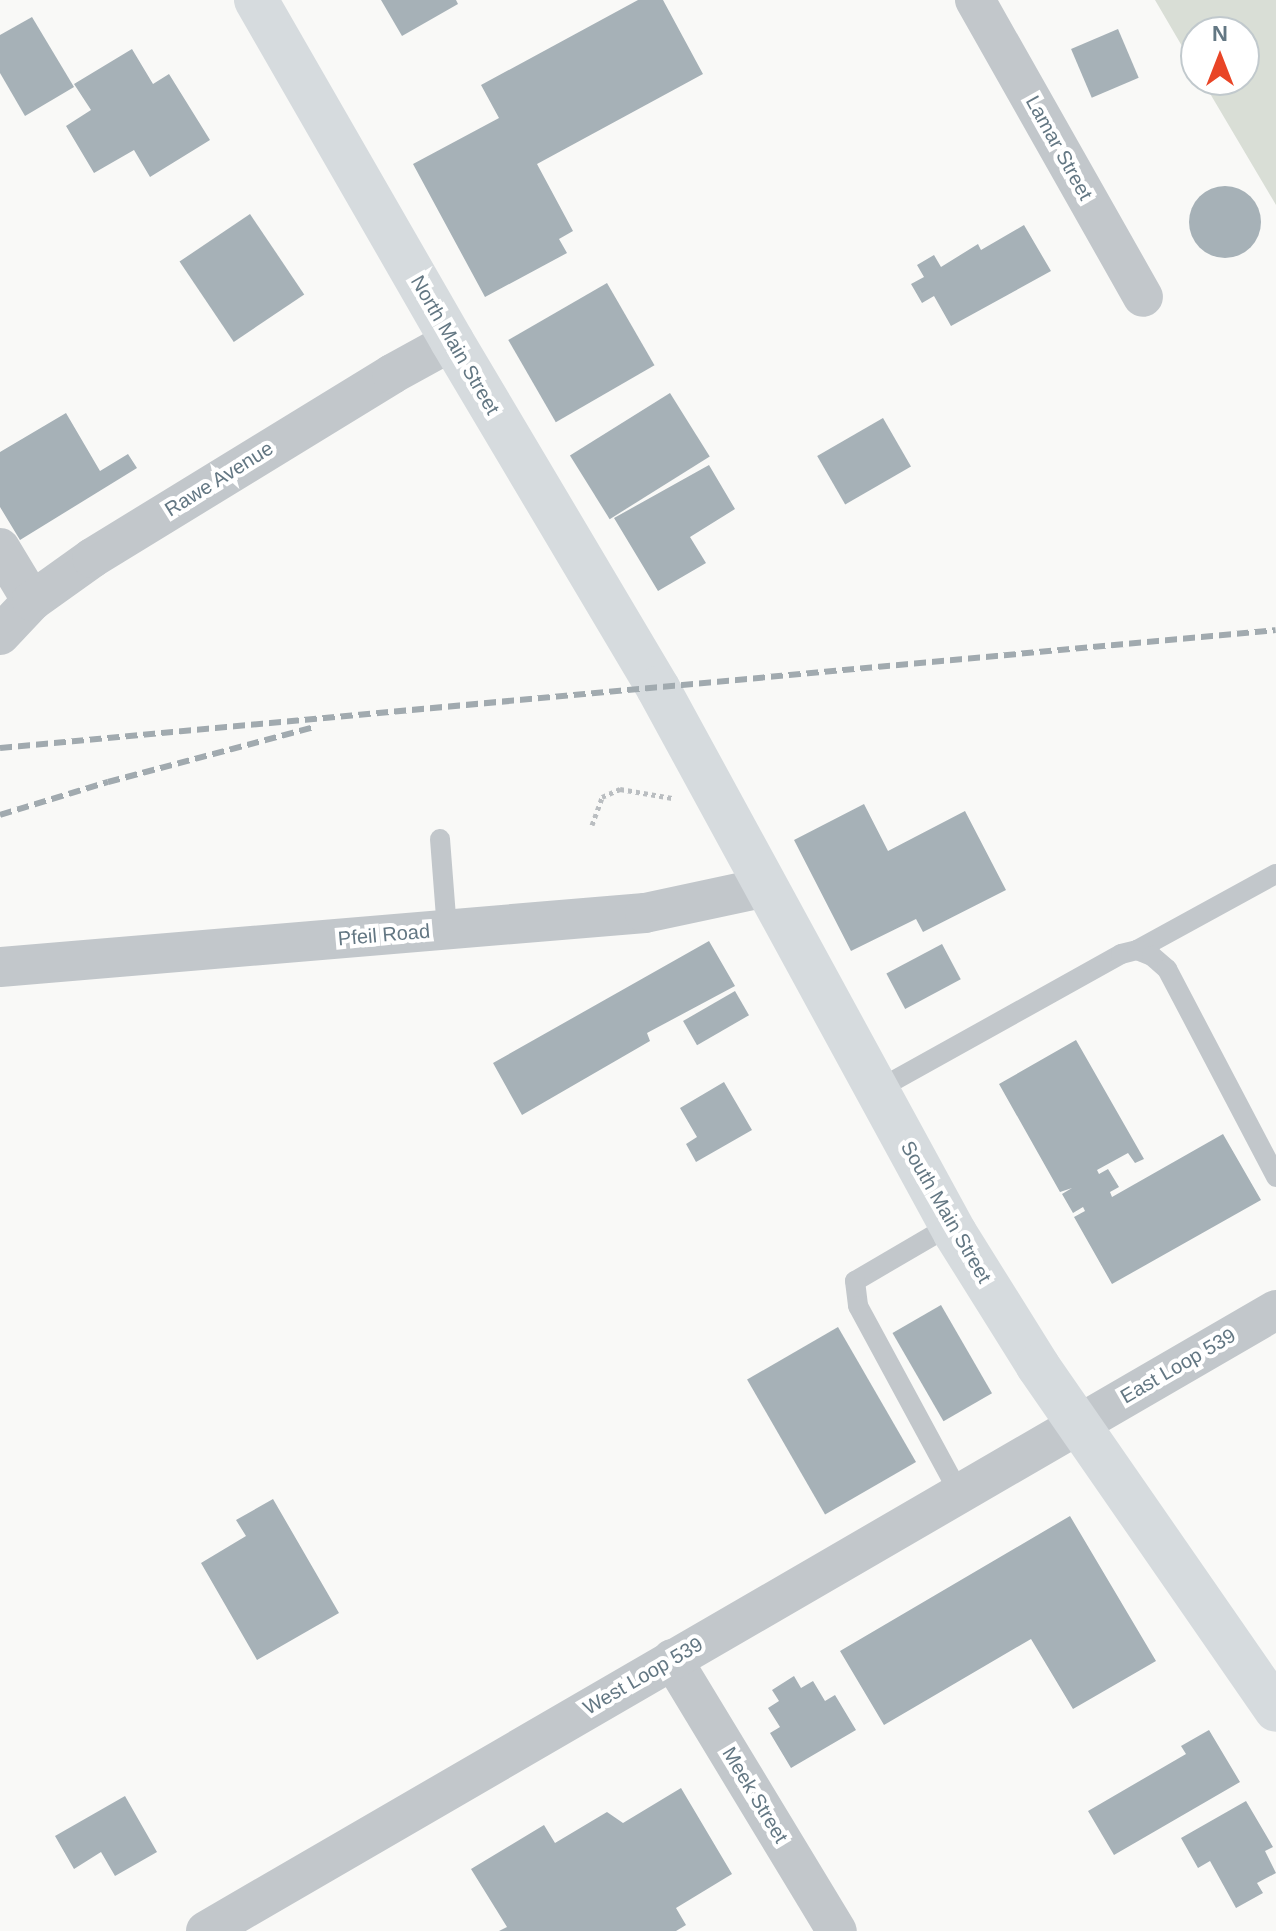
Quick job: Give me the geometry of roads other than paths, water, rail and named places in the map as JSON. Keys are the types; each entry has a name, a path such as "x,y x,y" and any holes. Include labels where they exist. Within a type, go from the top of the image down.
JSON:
{"street":[{"name":"North Main Street","path":"256,0 452,341 658,688"},
{"name":"Lamar Street","path":"975,0 1143,297"},
{"name":"Rawe Avenue","path":"0,635 32,601 92,558 392,374 452,341"},
{"path":"0,548 32,601"},
{"name":"South Main Street","path":"658,688 951,1225 1038,1366 1080,1422 1276,1710"},
{"name":"Pfeil Road","path":"0,967 645,913 766,887"},
{"name":"East Loop 539","path":"1080,1422 1276,1310"},
{"name":"West Loop 539","path":"206,1931 1080,1422"},
{"name":"Meek Street","path":"672,1659 837,1931"}],"lane":[{"path":"440,839 447,930"},
{"path":"877,1090 1121,954 1137,950 1276,874"},
{"path":"1137,950 1152,956 1167,969 1276,1177"},
{"path":"951,1225 855,1281 858,1306 959,1493"}],"railway":[{"path":"0,748 1276,630"},
{"path":"0,815 108,782 315,727"}]}
